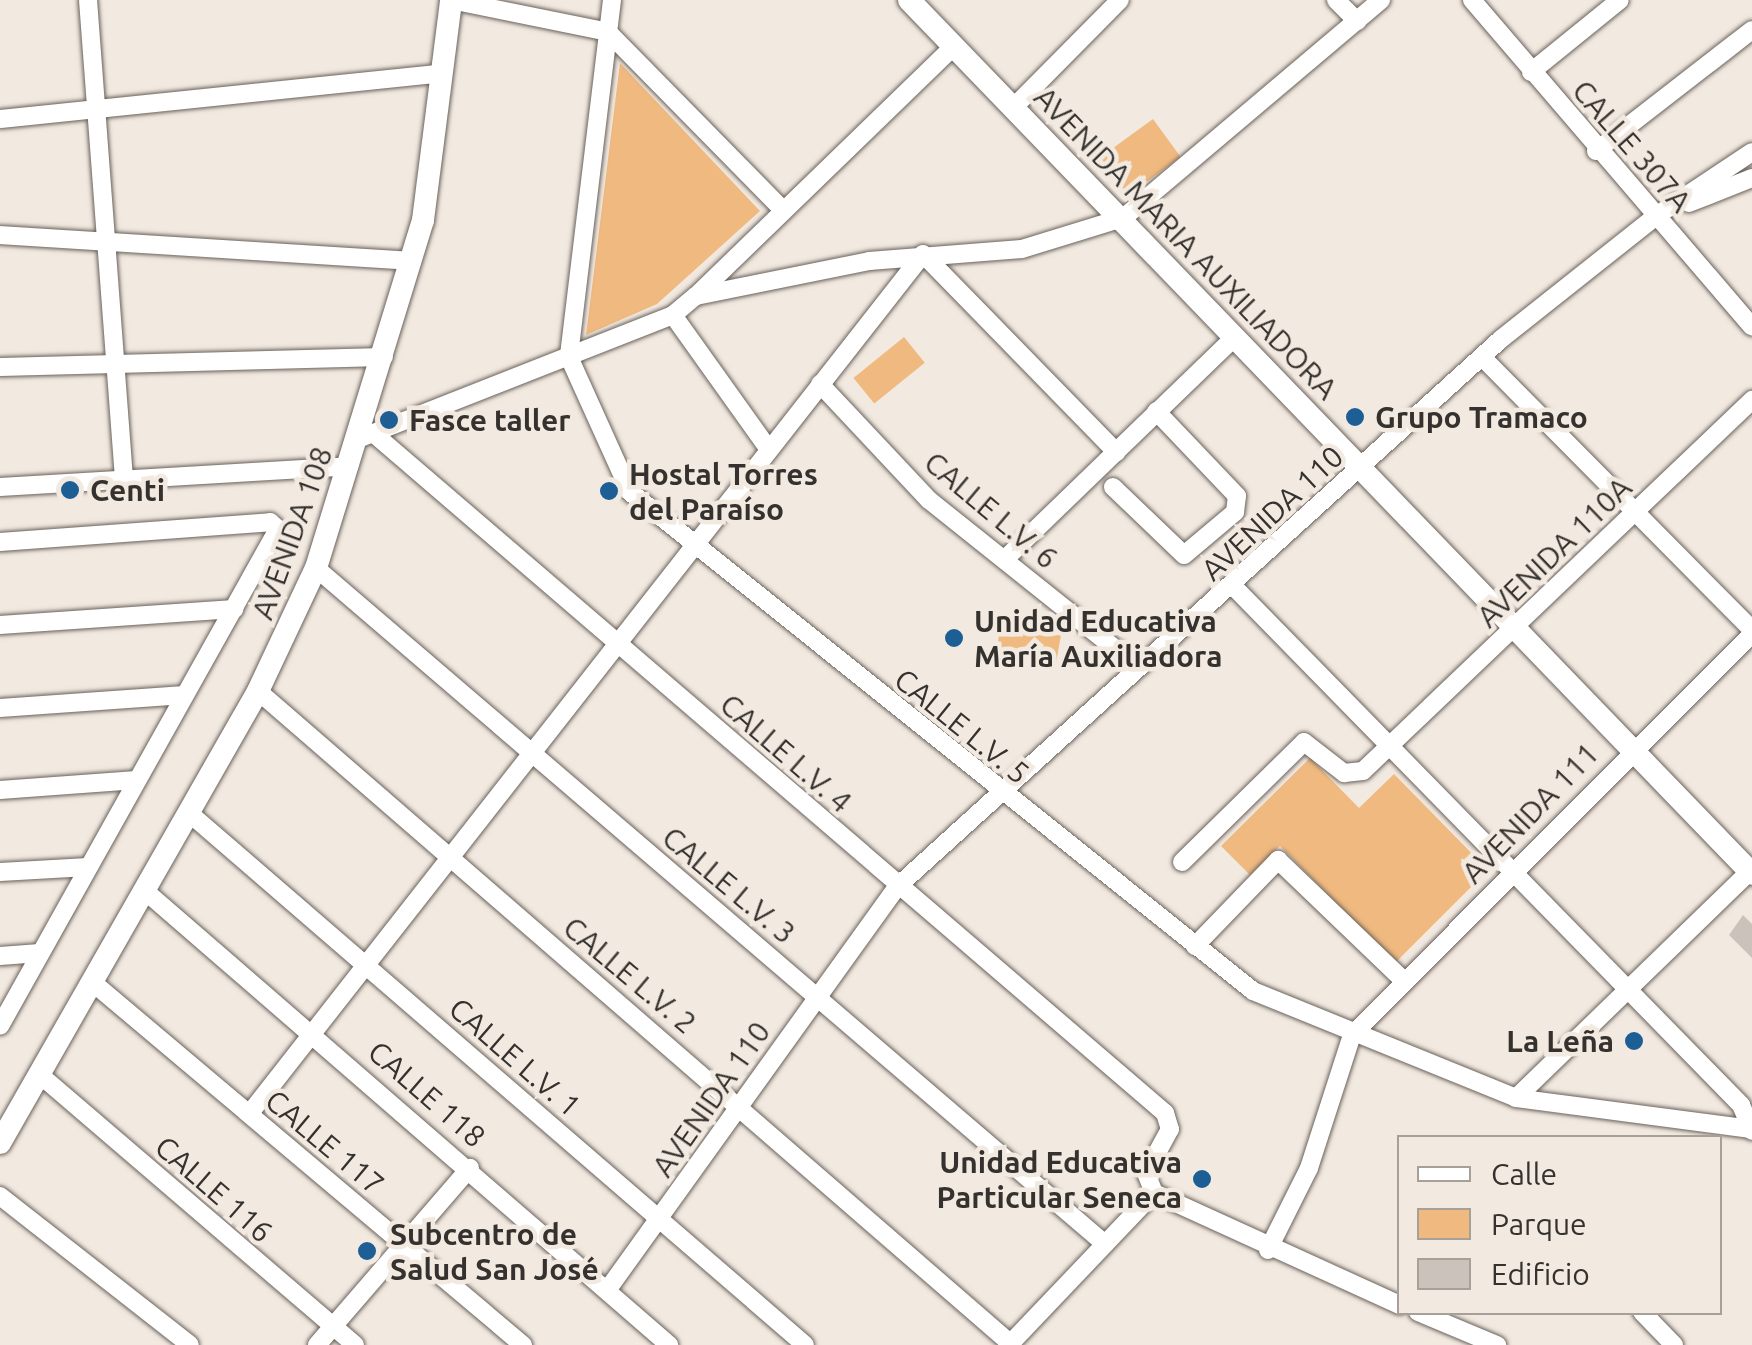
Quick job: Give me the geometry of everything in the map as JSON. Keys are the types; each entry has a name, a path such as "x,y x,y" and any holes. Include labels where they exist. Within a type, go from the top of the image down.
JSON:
{"street":[{"path":"88,0 111,240 124,478"},
{"path":"451,0 608,32 783,210"},
{"name":"AVENIDA 108","path":"0,1142 258,691 316,568 348,466 365,436 412,261 451,0"},
{"path":"570,357 612,0"},
{"name":"AVENIDA MARIA AUXILIADORA","path":"909,0 1751,871"},
{"path":"1015,106 1120,0"},
{"path":"1336,0 1356,21"},
{"path":"696,296 923,254 1022,249 1123,218 1382,0"},
{"name":"CALLE 307A","path":"1472,0 1596,152 1752,328"},
{"path":"1532,72 1620,0"},
{"path":"1596,152 1752,30"},
{"path":"365,436 673,315 954,46"},
{"path":"0,119 442,73"},
{"path":"1656,216 1752,152"},
{"path":"1656,216 1752,178"},
{"name":"AVENIDA 110","path":"608,1289 898,886 1136,666 1234,587 1482,357 1656,216"},
{"path":"0,235 412,261"},
{"path":"250,1114 311,1029 923,254"},
{"path":"923,254 1116,452"},
{"path":"673,315 767,447"},
{"path":"1005,559 1234,338"},
{"path":"0,367 384,357"},
{"name":"CALLE L.V. 5","path":"570,357 630,492 1253,991 1352,1035 1516,1098 1680,1131 1751,1130"},
{"path":"1482,357 1752,632"},
{"name":"CALLE L.V. 6","path":"820,384 929,500 1136,666"},
{"name":"AVENIDA 110A","path":"1182,862 1304,742 1355,774 1394,743 1752,400"},
{"path":"1113,487 1184,555 1235,512 1237,496 1156,410"},
{"name":"CALLE L.V. 4","path":"365,436 615,643 1165,1113 1170,1129 1146,1174 1154,1193"},
{"path":"0,487 348,466"},
{"path":"0,542 274,523 277,533 0,1026"},
{"name":"CALLE L.V. 3","path":"316,568 1105,1244"},
{"path":"1234,587 1394,743 1629,990 1747,1100 1751,1130"},
{"path":"0,625 234,609"},
{"name":"AVENIDA 111","path":"1352,1035 1401,978 1514,873 1630,748 1752,632"},
{"name":"CALLE L.V. 2","path":"258,691 740,1104 1009,1344"},
{"path":"0,708 185,695"},
{"path":"0,790 137,780"},
{"name":"CALLE L.V. 1","path":"188,812 805,1345"},
{"path":"1195,946 1278,860 1401,978"},
{"path":"0,872 88,866"},
{"path":"1516,1098 1751,871"},
{"name":"CALLE 118","path":"144,890 311,1029 669,1345"},
{"path":"0,956 40,954"},
{"name":"CALLE 117","path":"91,981 523,1345"},
{"path":"1268,1250 1309,1168 1352,1035"},
{"name":"CALLE 116","path":"39,1074 355,1345"},
{"path":"317,1345 470,1168"},
{"path":"1009,1344 1154,1193 1268,1250 1397,1304"},
{"path":"0,1196 190,1345"},
{"path":"1425,1315 1497,1345"},
{"path":"1645,1315 1674,1345"}],"green space":[{"path":"620,63 760,211 657,304 586,335"},
{"path":"1153,119 1181,157 1128,195 1100,157"},
{"path":"904,337 925,363 874,404 853,378"},
{"path":"1001,624 1061,635 1055,668 995,657"},
{"path":"1310,758 1359,808 1394,774 1488,870 1395,963 1280,846 1250,875 1221,846"}],"building":[{"path":"1743,915 1752,924 1752,958 1729,935"}],"place":[{"name":"Grupo Tramaco","path":"1355,417"},
{"name":"Fasce taller","path":"389,420"},
{"name":"Centi","path":"70,490"},
{"name":"Hostal Torres del Paraíso","path":"609,491"},
{"name":"Unidad Educativa María Auxiliadora","path":"954,638"},
{"name":"La Leña","path":"1634,1041"},
{"name":"Unidad Educativa Particular Seneca","path":"1202,1179"},
{"name":"Subcentro de Salud San José","path":"367,1251"}]}
